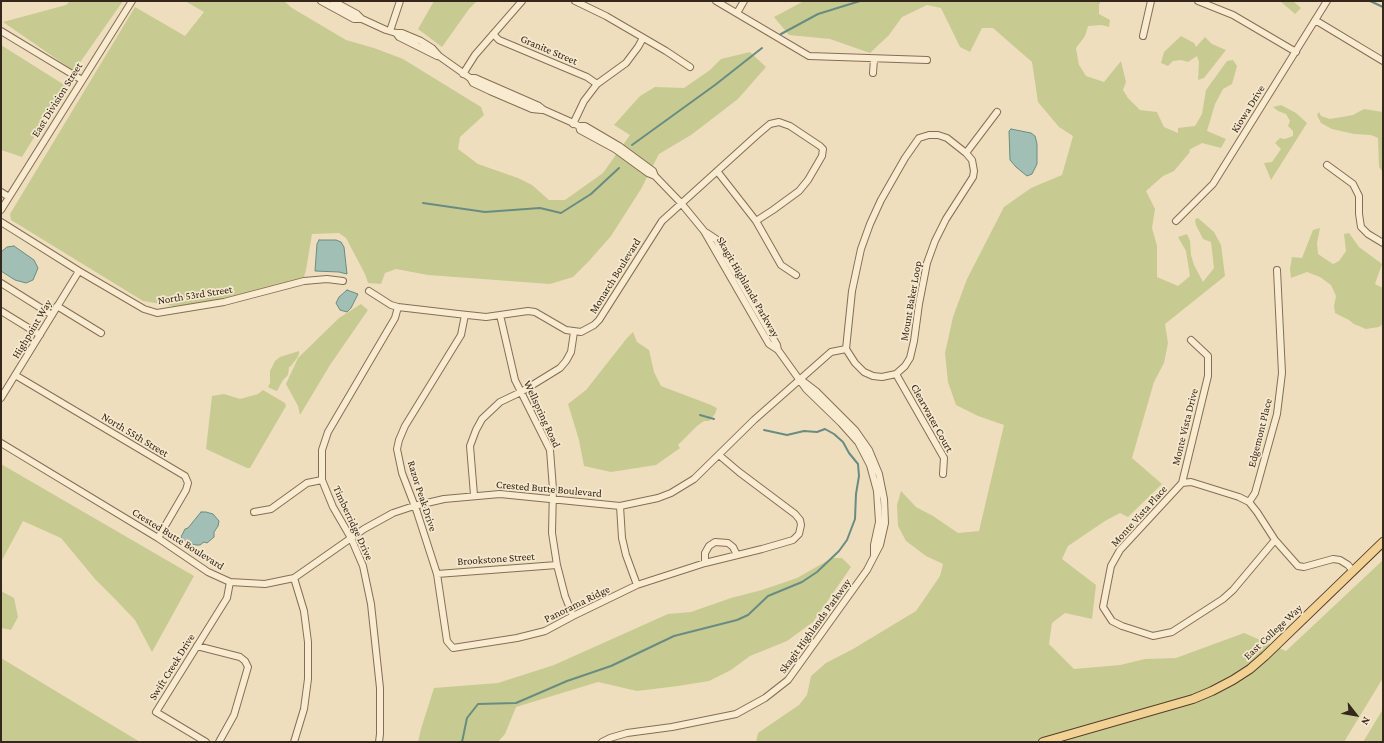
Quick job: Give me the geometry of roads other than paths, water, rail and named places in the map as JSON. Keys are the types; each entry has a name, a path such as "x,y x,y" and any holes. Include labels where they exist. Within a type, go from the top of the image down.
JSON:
{"main road":[{"name":"East College Way","path":"1043,742 1193,699 1226,684 1250,669 1265,656 1383,542"}],"street":[{"name":"East Division Street","path":"1,210 132,1"},
{"name":"Skagit Highlands Parkway","path":"321,1 354,19 362,19"},
{"name":"Skagit Highlands Parkway","path":"333,1 357,14 362,19 393,32 399,37 439,56 470,78 475,78 539,106 544,110 576,125 580,130 615,149 648,173 656,176 682,203 704,231 716,239 777,345 778,350 806,389 851,434 864,453 875,478 879,505 879,522 874,545 874,556 860,580 788,680 770,695 736,714 672,727 627,733 602,742"},
{"path":"393,32 400,1"},
{"path":"463,74 475,55 522,1"},
{"path":"575,1 606,16 690,67"},
{"path":"716,1 809,56 928,60"},
{"path":"737,13 744,1"},
{"path":"1143,36 1151,1"},
{"path":"1198,1 1233,15 1296,52"},
{"name":"Kiowa Drive","path":"1176,221 1213,184 1327,1"},
{"path":"1315,20 1383,61"},
{"path":"1,31 82,80"},
{"name":"Granite Street","path":"493,34 498,40 587,78 597,84"},
{"path":"576,125 584,101 597,84 626,63 643,38"},
{"path":"873,73 874,59"},
{"path":"966,153 997,112"},
{"name":"Monarch Boulevard","path":"574,332 581,332 594,325 599,320 662,221 770,124 779,122 790,126 820,146 823,149 822,156 808,180 798,191 756,221"},
{"name":"Mount Baker Loop","path":"846,349 852,291 861,249 881,200 919,138 929,134 947,138 966,153 972,160 974,165 973,177 946,219 935,241 927,263 912,351 905,366 896,374"},
{"path":"1328,165 1353,184 1359,196 1361,227 1368,234 1383,243"},
{"path":"717,171 756,221 781,265 796,275"},
{"path":"1,192 9,197"},
{"name":"North 53rd Street","path":"1,222 79,271 144,308 157,313 224,302 304,281 327,279 343,281"},
{"name":"Edgemont Place","path":"1249,502 1255,493 1277,414 1282,373 1277,270"},
{"name":"Highpoint Way","path":"1,398 79,271"},
{"path":"1,283 52,315"},
{"path":"369,291 398,307 486,317 528,310 566,330 574,332 571,352 560,368 521,392 500,402 482,419 470,446 474,495"},
{"path":"57,306 101,333"},
{"name":"Timberridge Drive","path":"378,742 380,734 380,688 371,604 363,566 351,538 333,507 322,480 322,450 328,432 395,318 398,307"},
{"path":"1,311 40,335"},
{"name":"Razor Peak Drive","path":"453,648 447,641 437,574 402,473 397,449 405,426 461,335 465,315"},
{"name":"Wellspring Road","path":"500,315 516,380 550,450 553,499 552,533 557,565 565,596 573,616"},
{"name":"Monte Vista Drive","path":"1191,340 1208,356 1208,376 1182,483 1191,482 1239,497 1249,502"},
{"path":"800,379 831,352 846,349 855,363 864,372 882,378 896,374"},
{"name":"Clearwater Court","path":"896,374 944,458 943,474"},
{"name":"North 55th Street","path":"16,375 184,476 188,483 186,490 158,538"},
{"name":"Crested Butte Boulevard","path":"1,443 158,538 208,572 230,582 265,584 294,578 364,529 393,513 444,499 474,495 500,494 620,506 646,502 658,498 671,493 694,479 754,420 800,379"},
{"name":"Panorama Ridge","path":"453,648 517,638 545,631 637,585 705,563 792,540 799,534 801,525 800,520 795,514 719,455"},
{"path":"254,512 272,509 307,483 322,480"},
{"name":"Monte Vista Place","path":"1182,483 1120,550 1111,566 1103,607 1112,621 1122,626 1153,636 1172,632 1223,599 1233,590 1275,540"},
{"path":"1249,502 1275,540 1298,566 1304,567 1333,559 1340,560 1348,565 1353,571"},
{"path":"620,506 622,538 626,555 637,585"},
{"path":"705,563 706,553 709,546 715,542 728,543 733,547 737,555"},
{"name":"Brookstone Street","path":"437,574 557,565"},
{"path":"294,578 305,619 308,642 308,679 304,709 294,742"},
{"name":"Swift Creek Drive","path":"206,742 156,712 226,598 230,582"},
{"path":"197,646 240,657 245,661 248,667 234,715 219,742"}],"water":[{"path":"1011,129 1031,133 1035,136 1037,144 1037,164 1032,174 1027,176 1010,160 1009,131"},
{"path":"319,240 336,240 341,242 344,247 347,274 339,272 315,271 317,244"},
{"path":"14,246 34,260 38,268 33,280 26,283 15,280 1,271 1,252 7,247"},
{"path":"347,290 358,294 351,308 347,312 340,310 336,303 339,297"},
{"path":"201,512 213,514 219,521 214,532 214,537 207,543 204,542 200,545 186,542 181,537 185,529 188,528"}],"waterway":[{"path":"781,34 818,14 860,1"},
{"path":"1370,1 1383,7"},
{"path":"632,145 715,85 762,48"},
{"path":"423,203 485,212 540,208 561,213 591,194 619,168"},
{"path":"700,415 714,419"},
{"path":"462,742 467,718 478,704 516,703 567,681 611,666 674,636 737,620 748,615 768,596 802,582 817,572 839,551 847,540 855,519 856,494 859,476 858,464 849,453 843,442 834,434 825,429 817,432 804,431 787,435 764,430"}]}
